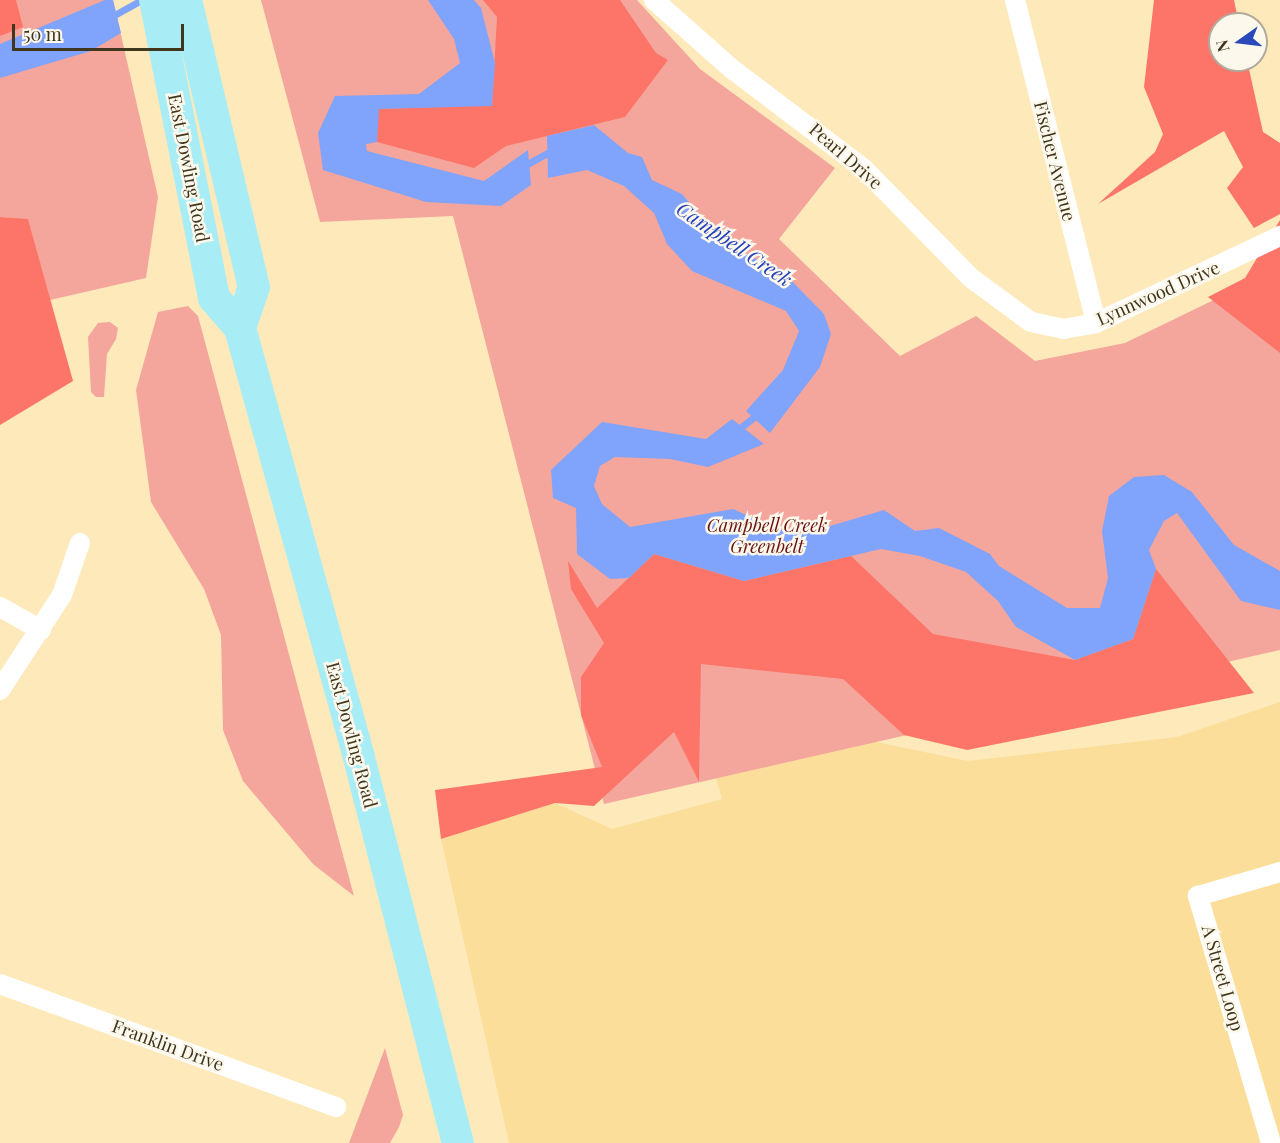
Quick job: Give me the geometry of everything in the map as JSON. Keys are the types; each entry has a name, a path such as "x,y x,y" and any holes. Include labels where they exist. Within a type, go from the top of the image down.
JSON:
{"main road":[{"name":"East Dowling Road","path":"155,0 214,298 240,328 458,1143"},
{"name":"East Dowling Road","path":"186,0 254,286 240,328"}],"street":[{"name":"Pearl Drive","path":"654,0 732,69 863,168 971,278 1031,322"},
{"name":"Fischer Avenue","path":"1015,0 1096,323"},
{"name":"Lynnwood Drive","path":"1031,322 1063,329 1096,323 1280,236"},
{"path":"0,690 62,595 80,543"},
{"path":"0,607 40,630"},
{"name":"A Street Loop","path":"1271,1143 1198,896 1280,872"},
{"name":"Franklin Drive","path":"0,984 336,1107"}],"shaded area":[{"path":"0,0 16,0 23,27 0,36"},
{"path":"483,0 620,0 656,53 668,60 625,117 506,146 474,168 377,142 378,109 492,105 497,17"},
{"path":"1154,0 1234,0 1236,12 1208,12 1208,72 1250,72 1263,132 1280,143 1280,214 1254,228 1227,188 1243,167 1224,131 1098,204 1155,152 1163,134 1144,87"},
{"path":"0,217 28,219 73,381 0,425"},
{"path":"1280,220 1280,353 1208,297 1245,278"},
{"path":"654,554 744,581 851,556 933,634 1075,660 1133,639 1156,569 1254,693 967,750 904,735 843,679 701,664 699,782 674,732 594,806 555,803 441,839 435,790 602,767 581,715 581,677 604,643 571,589 568,561 597,608"},
{"path":"1280,702 1280,1143 509,1143 441,839 555,803 612,829 722,799 716,778 876,742 968,761 1177,737"}],"green space":[{"path":"0,0 113,0 158,197 146,278 50,300 28,220 0,217"},
{"name":"Campbell Creek Greenbelt","path":"261,0 637,0 700,69 835,168 779,239 900,356 976,316 1035,361 1125,343 1280,268 1280,650 604,804 453,216 320,222"},
{"path":"188,306 198,316 354,896 313,864 243,781 223,730 221,635 204,589 151,502 136,390 158,312"},
{"path":"110,322 118,328 116,339 107,354 104,397 96,397 91,392 88,337 98,323"},
{"path":"385,1048 403,1115 399,1127 390,1143 349,1143"}],"water":[{"path":"105,0 113,0 121,33 91,51 0,78 0,44"},
{"path":"428,0 474,0 481,8 495,63 492,106 379,109 377,142 366,144 367,151 484,181 528,150 531,185 501,206 426,202 323,170 318,133 335,96 419,94 460,63 454,39"},
{"path":"594,125 628,153 642,157 652,180 682,194 708,224 748,256 779,268 824,314 831,334 820,367 770,433 746,411 783,370 799,331 786,311 692,271 667,244 654,213 624,186 587,170 548,178 547,136"},
{"path":"732,419 764,444 708,467 670,459 615,457 600,466 594,486 602,504 630,527 733,509 777,529 803,534 884,510 915,531 939,528 990,554 999,566 1067,608 1100,608 1108,578 1102,531 1109,496 1134,477 1164,475 1192,492 1234,545 1280,571 1280,610 1241,601 1177,513 1164,521 1149,550 1156,569 1133,639 1075,660 1016,627 998,601 966,572 920,556 881,549 744,581 654,554 629,578 610,579 577,554 576,508 553,498 551,470 602,422 706,439"}],"waterway":[{"name":"Campbell Creek","path":"109,18 141,0"},
{"name":"Campbell Creek","path":"522,167 554,149"},
{"name":"Campbell Creek","path":"736,431 760,412"}]}
